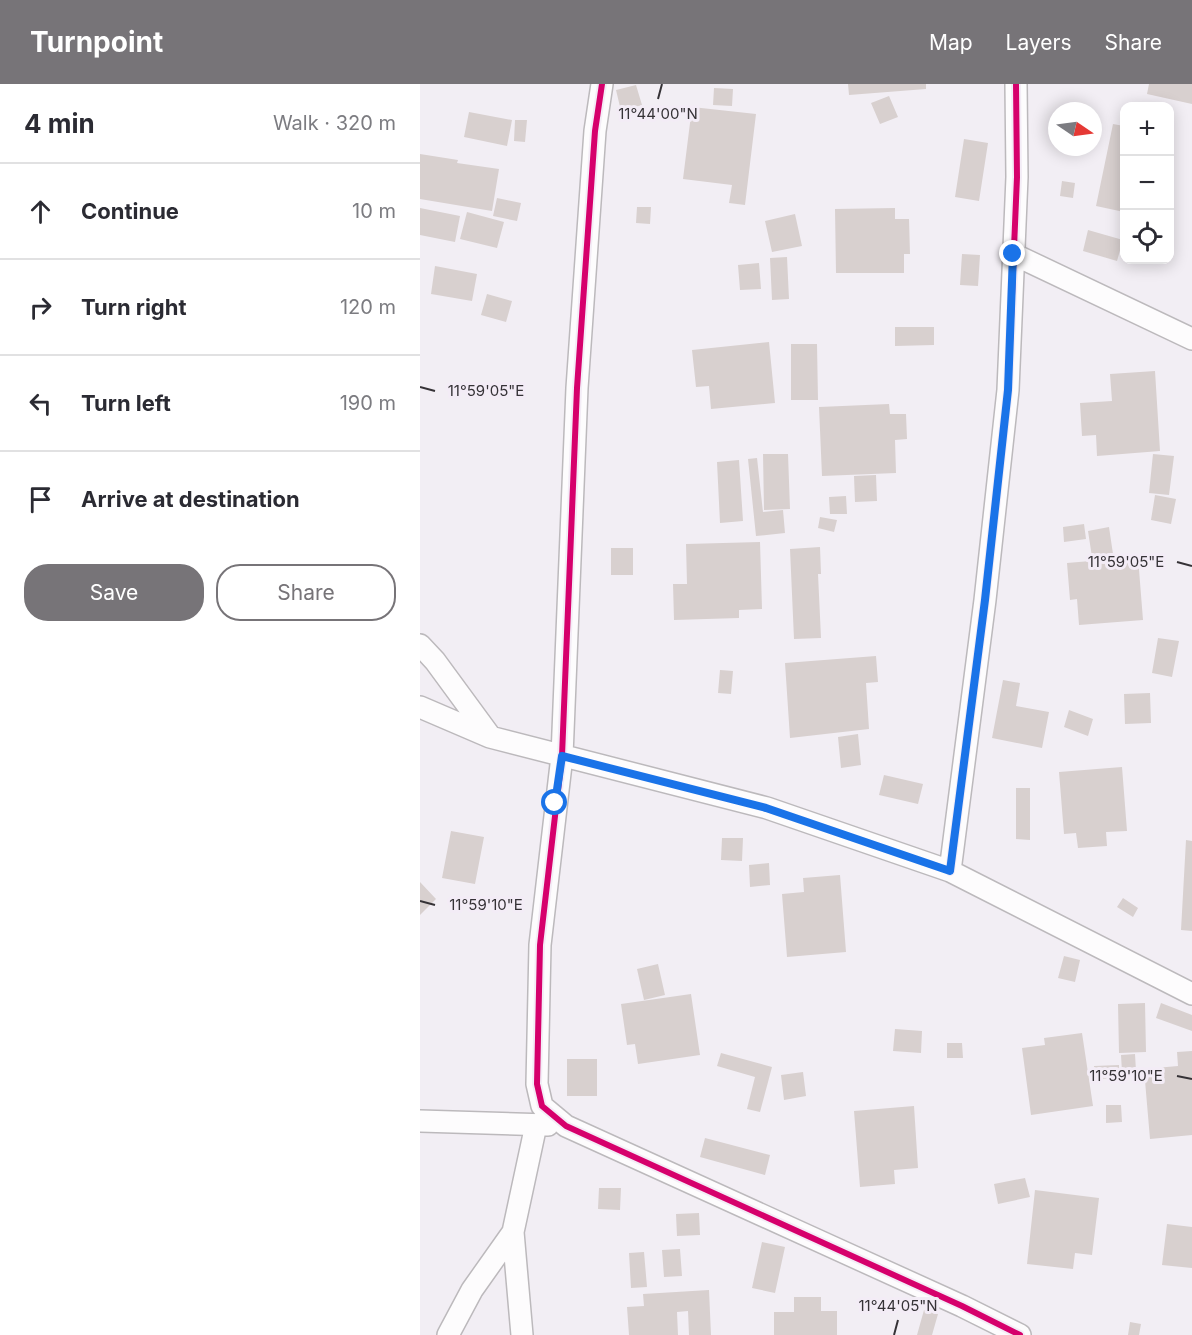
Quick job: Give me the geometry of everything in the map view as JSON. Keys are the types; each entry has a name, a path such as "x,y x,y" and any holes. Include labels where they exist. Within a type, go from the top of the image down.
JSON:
{"street":[{"path":"602,84 595,131 577,388 562,756 540,945 537,1084 542,1106 566,1126 962,1306 1020,1335"},
{"path":"950,871 985,600 1006,402 1017,177 1016,84"},
{"path":"1013,254 1192,339"},
{"path":"420,645 435,660 490,737"},
{"path":"420,707 490,737 766,808 950,871 1192,994"},
{"path":"420,1121 566,1126"},
{"path":"522,1335 513,1232 536,1125"},
{"path":"448,1335 472,1290 513,1232"}],"building":[{"path":"848,84 926,84 926,89 849,95"},
{"path":"1149,84 1192,84 1192,104 1147,94"},
{"path":"636,85 642,105 621,111 616,90"},
{"path":"714,88 733,89 732,106 713,105"},
{"path":"889,96 898,117 880,124 871,103"},
{"path":"692,107 756,114 745,205 729,203 732,185 683,179"},
{"path":"469,112 512,120 507,146 464,137"},
{"path":"515,120 527,120 525,142 514,141"},
{"path":"1113,124 1120,125 1120,211 1096,206"},
{"path":"964,139 988,143 979,201 955,197"},
{"path":"420,154 458,160 457,163 499,169 492,211 420,199"},
{"path":"1062,181 1075,183 1073,198 1060,196"},
{"path":"497,198 521,203 517,221 493,216"},
{"path":"637,207 651,207 650,224 636,223"},
{"path":"420,208 460,216 455,242 420,235"},
{"path":"895,208 895,219 909,219 910,254 904,254 904,273 836,273 835,209"},
{"path":"467,212 504,222 497,248 460,239"},
{"path":"795,214 802,246 772,252 765,221"},
{"path":"1088,230 1120,239 1117,261 1083,251"},
{"path":"962,254 980,255 978,286 960,285"},
{"path":"787,257 789,299 772,300 770,258"},
{"path":"759,263 761,289 740,290 738,265"},
{"path":"435,266 477,274 472,301 431,294"},
{"path":"487,294 512,301 506,322 481,315"},
{"path":"895,327 934,327 934,345 895,346"},
{"path":"769,342 775,403 711,409 709,386 696,387 692,350"},
{"path":"791,344 817,344 818,400 791,400"},
{"path":"1155,371 1160,451 1097,456 1096,435 1082,436 1080,403 1112,401 1110,374"},
{"path":"889,404 890,414 906,414 907,439 895,440 896,473 822,476 819,407"},
{"path":"763,454 788,454 790,509 764,510"},
{"path":"1153,454 1174,456 1169,495 1149,493"},
{"path":"757,458 763,512 783,510 785,533 756,536 748,459"},
{"path":"739,460 743,521 720,523 717,462"},
{"path":"876,475 877,501 855,502 854,476"},
{"path":"1155,495 1176,499 1171,524 1151,520"},
{"path":"846,496 847,514 830,514 829,497"},
{"path":"820,517 837,520 834,532 818,528"},
{"path":"1084,524 1086,539 1064,542 1063,527"},
{"path":"1109,527 1113,554 1092,557 1088,531"},
{"path":"760,542 762,609 739,610 739,618 674,620 673,584 687,584 686,544"},
{"path":"820,547 821,574 818,574 821,638 794,639 790,549"},
{"path":"611,548 633,548 633,575 611,575"},
{"path":"1138,557 1143,620 1079,625 1077,599 1070,600 1067,563"},
{"path":"1158,638 1179,641 1172,677 1152,673"},
{"path":"876,656 878,682 866,683 869,729 790,738 785,663"},
{"path":"720,670 733,671 731,694 718,693"},
{"path":"1003,680 1020,683 1016,706 1049,712 1042,748 992,738"},
{"path":"1150,693 1151,723 1125,724 1124,694"},
{"path":"1069,710 1093,719 1088,736 1064,727"},
{"path":"858,734 861,765 841,768 838,737"},
{"path":"1122,767 1127,831 1106,832 1107,846 1078,848 1076,833 1064,834 1059,772"},
{"path":"884,775 923,784 918,804 879,795"},
{"path":"1016,788 1030,788 1030,840 1016,839"},
{"path":"451,831 484,837 475,884 442,878"},
{"path":"722,838 743,838 742,861 721,860"},
{"path":"1186,840 1192,841 1192,931 1181,930"},
{"path":"769,863 770,885 750,887 749,865"},
{"path":"840,875 846,952 787,957 782,894 804,892 803,878"},
{"path":"420,882 436,899 420,915"},
{"path":"1123,898 1138,908 1133,917 1117,907"},
{"path":"1064,956 1080,960 1075,982 1058,978"},
{"path":"658,964 665,995 644,1000 637,969"},
{"path":"691,994 700,1055 638,1064 635,1044 627,1045 621,1004"},
{"path":"1145,1003 1146,1052 1119,1053 1118,1004"},
{"path":"1161,1003 1192,1015 1192,1031 1156,1018"},
{"path":"895,1029 922,1031 921,1053 893,1051"},
{"path":"1082,1033 1093,1106 1031,1115 1022,1048 1045,1045 1044,1038"},
{"path":"947,1043 962,1043 963,1058 947,1058"},
{"path":"1192,1051 1192,1135 1150,1139 1144,1069 1178,1066 1177,1052"},
{"path":"721,1053 772,1067 760,1112 747,1109 755,1077 717,1066"},
{"path":"1135,1054 1136,1071 1122,1072 1121,1055"},
{"path":"567,1059 597,1059 597,1096 567,1096"},
{"path":"1119,1065 1119,1078 1094,1079 1094,1066"},
{"path":"803,1072 806,1096 784,1100 781,1075"},
{"path":"1106,1105 1121,1105 1122,1122 1106,1123"},
{"path":"914,1106 918,1168 894,1170 895,1184 860,1187 854,1111"},
{"path":"705,1138 770,1155 765,1175 700,1157"},
{"path":"1025,1178 1030,1197 998,1204 994,1184"},
{"path":"599,1188 621,1188 620,1210 598,1209"},
{"path":"1035,1190 1099,1198 1092,1255 1075,1253 1073,1269 1027,1264"},
{"path":"699,1213 700,1235 677,1236 676,1214"},
{"path":"1167,1224 1192,1227 1192,1268 1162,1265"},
{"path":"762,1242 785,1247 775,1293 752,1288"},
{"path":"680,1249 682,1276 664,1277 662,1250"},
{"path":"644,1252 647,1287 631,1288 629,1253"},
{"path":"709,1290 711,1335 689,1335 688,1311 677,1312 678,1335 629,1335 627,1307 644,1306 643,1294"},
{"path":"794,1297 821,1297 821,1311 837,1311 837,1335 774,1335 774,1312 794,1312"},
{"path":"924,1310 938,1314 932,1335 917,1335"},
{"path":"1130,1322 1141,1324 1139,1335 1128,1335"}],"cycle path":[{"path":"602,84 595,131 577,388 562,756 540,945 537,1084 542,1106 566,1126 962,1306 1020,1335"},
{"path":"950,871 985,600 1008,390 1017,177 1016,84"}],"route":[{"path":"555,803 562,756 766,808 950,871 985,600 1008,390 1013,254"}]}
